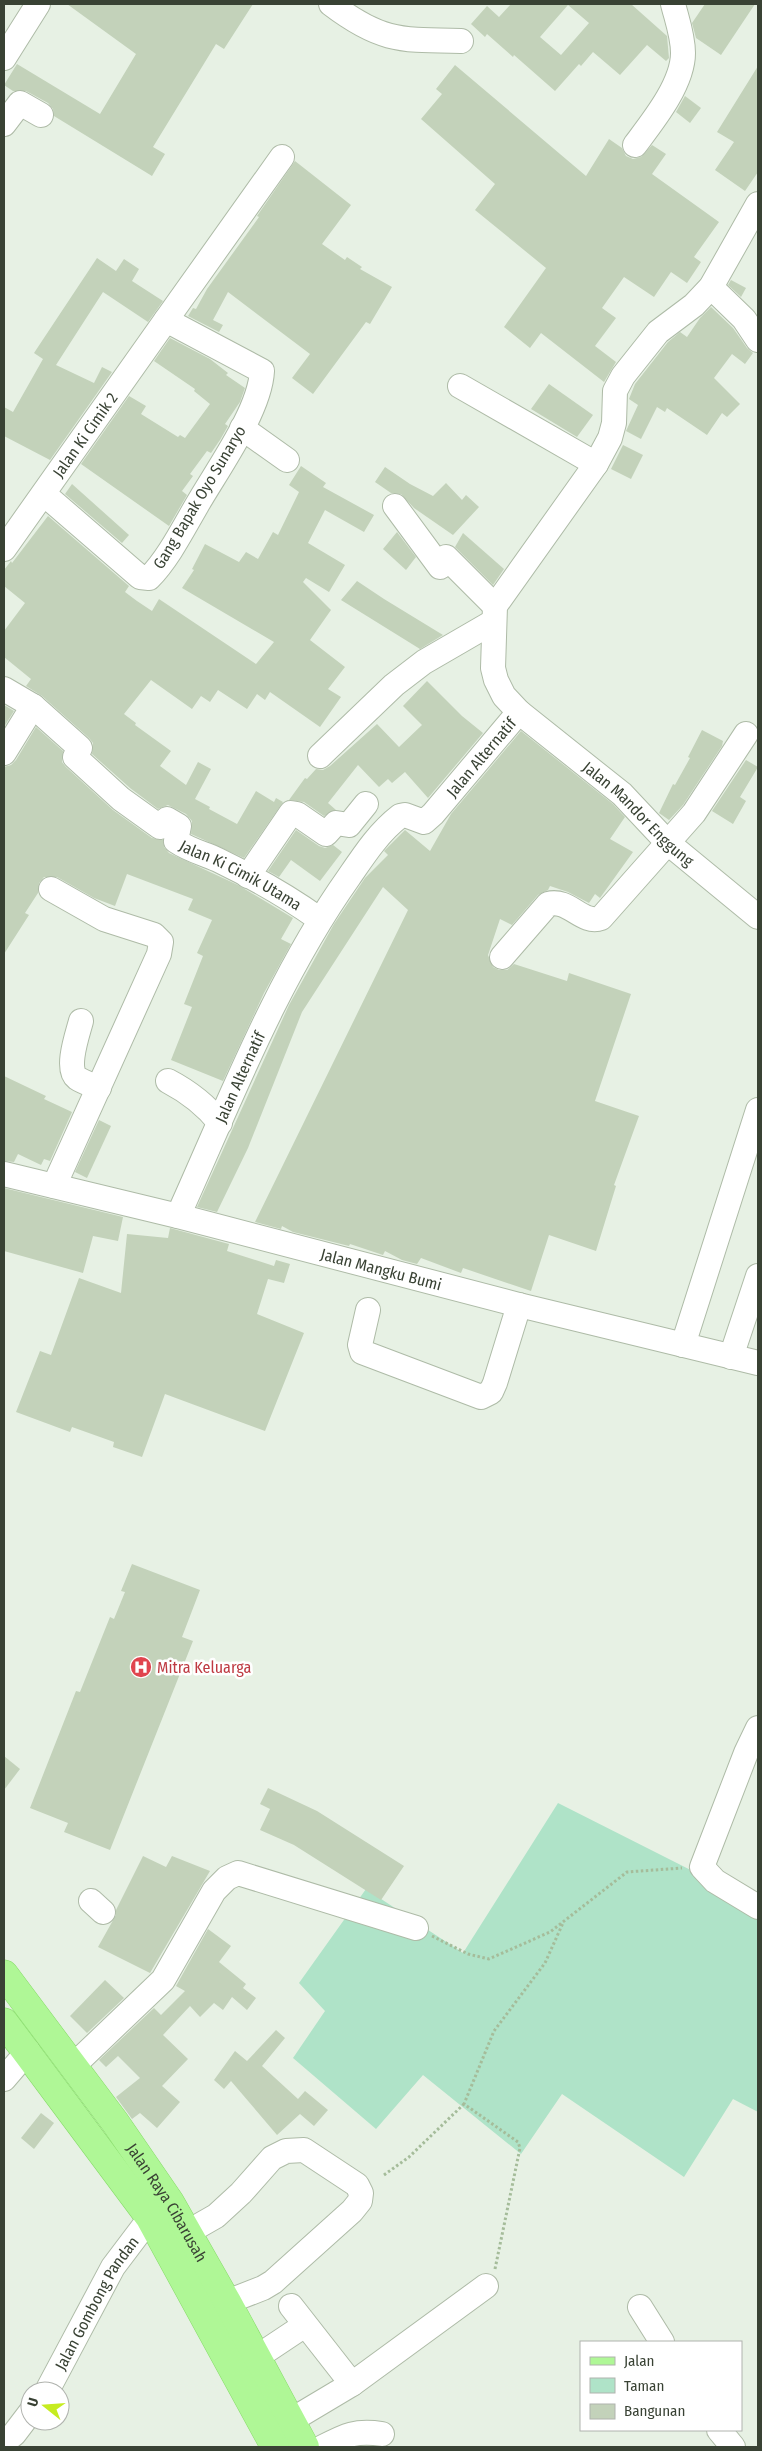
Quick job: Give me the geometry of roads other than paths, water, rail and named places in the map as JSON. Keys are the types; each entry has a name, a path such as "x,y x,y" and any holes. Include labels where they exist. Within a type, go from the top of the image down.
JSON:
{"main road":[{"name":"Jalan Raya Cibarusah","path":"4,1974 115,2122 188,2232 305,2447"},
{"name":"Jalan Raya Cibarusah","path":"5,2023 28,2051 150,2218 275,2447"}],"street":[{"path":"4,58 38,4"},
{"path":"331,4 361,26 384,35 404,40 461,41"},
{"path":"636,145 659,112 679,72 683,55 682,38 673,4"},
{"path":"4,124 20,103 41,115"},
{"name":"Jalan Ki Cimik 2","path":"4,550 282,157"},
{"path":"320,756 394,685 494,614 596,464 610,438 614,423 615,391 623,376 658,332 694,305 711,287 758,204"},
{"path":"711,287 744,319 758,340"},
{"name":"Gang Bapak Oyo Sunaryo","path":"44,494 140,577 148,578 182,529 242,428 257,394 261,371 166,320"},
{"path":"460,386 596,464"},
{"path":"242,428 287,460"},
{"path":"395,506 440,567 446,557 494,614"},
{"name":"Jalan Alternatif","path":"178,1216 273,1007 319,919 372,843 400,816 405,815 424,822 433,814 519,712 504,696 496,680 493,668 494,614"},
{"name":"Jalan Ki Cimik Utama","path":"4,688 33,706 80,748 76,757 121,799 160,827 167,819 179,826 176,842 192,851 215,858 288,898 319,919"},
{"path":"4,753 33,706"},
{"name":"Jalan Mandor Enggung","path":"519,712 622,794 668,843 758,917"},
{"path":"502,957 548,904 554,903 569,906 589,918 601,918 694,813 746,734"},
{"path":"248,876 291,813 297,814 326,834 336,823 349,825 366,804"},
{"path":"51,889 104,919 154,935 161,942 159,954 54,1186"},
{"path":"81,1021 72,1056 72,1072 76,1078 99,1088"},
{"path":"168,1081 189,1092 208,1108 220,1123"},
{"path":"683,1345 758,1110"},
{"name":"Jalan Mangku Bumi","path":"4,1174 178,1216 519,1305 758,1363"},
{"path":"731,1356 758,1276"},
{"path":"368,1310 360,1345 362,1352 481,1397 491,1392 495,1383 519,1305"},
{"path":"758,1728 746,1752 702,1867 715,1881 758,1907"},
{"path":"73,2066 163,1980 214,1891 227,1878 238,1873 416,1928"},
{"path":"5,2023 29,2006"},
{"path":"4,2079 28,2051"},
{"path":"188,2232 216,2216 241,2193 272,2158 286,2151 304,2150 356,2185 361,2193 360,2201 352,2211 296,2262 263,2288 227,2302"},
{"name":"Jalan Gombong Pandan","path":"52,2381 113,2267 150,2218"},
{"path":"290,2421 352,2384 486,2286"},
{"path":"291,2306 352,2384"},
{"path":"640,2307 661,2341"},
{"path":"257,2356 305,2325"},
{"path":"4,2442 20,2426"},
{"path":"323,2447 348,2433 366,2431 382,2434"},
{"path":"720,2431 733,2447"}],"place":[{"name":"Mitra Keluarga","path":"141,1667"}]}
